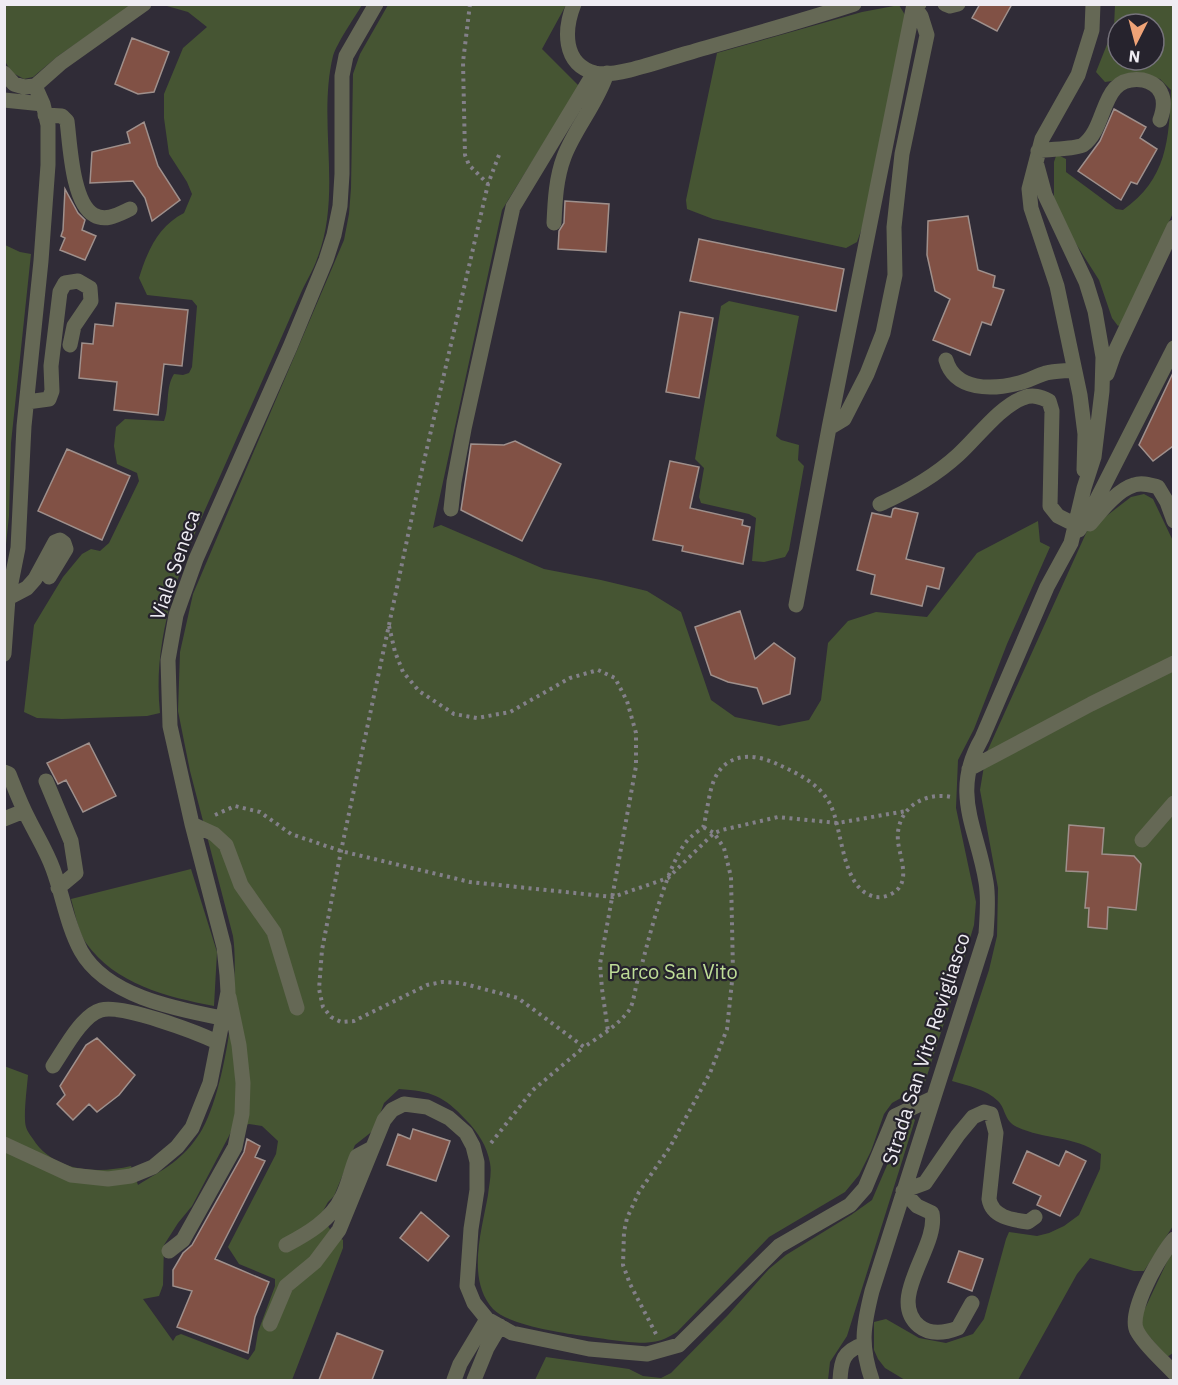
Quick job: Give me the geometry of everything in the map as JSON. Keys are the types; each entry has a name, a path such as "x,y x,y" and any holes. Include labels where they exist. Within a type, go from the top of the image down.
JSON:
{"street":[{"path":"4,73 14,84 24,87 35,86 62,63 144,4"},
{"name":"Viale Seneca","path":"4,1144 71,1175 108,1179 131,1176 153,1167 177,1147 192,1128 210,1083 228,992 224,947 192,824 170,726 168,660 176,615 196,559 290,347 334,235 340,207 342,174 342,76 346,56 376,4"},
{"path":"574,4 566,33 568,46 575,60 601,73 649,64 854,4"},
{"path":"945,4 950,6 958,4"},
{"name":"Strada San Vito Revigliasco","path":"1084,488 1085,434 1074,370 1057,286 1031,208 1029,189 1042,139 1078,75 1092,30 1093,4"},
{"path":"829,428 844,419 867,374 883,333 895,275 894,227 902,154 927,35 916,5"},
{"path":"796,605 910,18 916,5"},
{"path":"554,223 557,184 564,156 602,89 601,73"},
{"path":"451,510 464,429 513,207 601,73"},
{"path":"1037,156 1055,148 1077,148 1085,143 1092,134 1112,92 1124,80 1153,83 1162,93 1164,108 1160,120"},
{"path":"4,654 8,598 18,548 24,426 41,261 48,165 48,125 35,86"},
{"path":"4,100 44,109 62,116 67,121 70,161 88,210 95,216 106,218 130,208"},
{"name":"Strada San Vito Revigliasco","path":"872,1380 864,1344 864,1325 872,1291 986,934 988,907 986,882 967,800 966,781 972,756 982,738 1043,596 1071,543 1094,457 1102,391 1103,357 1095,311 1086,282 1045,195 1037,156"},
{"path":"1102,391 1114,354 1173,227"},
{"path":"27,402 49,399 52,391 51,366 60,292 66,283 78,282 90,288 90,301 74,326 70,345"},
{"path":"1071,543 1094,505 1173,348"},
{"path":"946,360 949,370 959,380 976,387 1001,387 1021,383 1047,373 1074,370"},
{"path":"880,504 922,483 941,470 1007,408 1023,398 1039,396 1050,401 1052,411 1050,506 1058,516 1076,525"},
{"path":"1071,543 1107,506 1133,485 1144,483 1158,487 1170,502 1173,521"},
{"path":"8,598 27,588 35,579 55,542 60,540 66,549 50,577"},
{"path":"969,769 1173,663"},
{"path":"6,768 24,811 53,869 70,924 82,952 97,971 129,992 170,1007 222,1018"},
{"path":"46,781 71,842 76,873 58,888"},
{"path":"1142,840 1173,803"},
{"path":"4,819 24,811"},
{"path":"192,824 214,834 226,845 241,885 274,932 297,1008"},
{"path":"169,1251 183,1240 235,1148 242,1114 243,1083 239,1045 228,992"},
{"path":"53,1066 84,1021 100,1010 116,1009 150,1018 217,1042"},
{"path":"270,1324 286,1286 315,1262 339,1230 384,1120 392,1110 404,1104 427,1107 449,1118 466,1133 473,1146 477,1162 477,1190 471,1229 468,1286 474,1303 493,1323 512,1333 589,1348 647,1354 679,1345 779,1246 850,1205 865,1188 895,1116 933,1098"},
{"path":"972,1303 958,1329 948,1332 938,1333 922,1329 909,1314 910,1285 933,1231 933,1220 932,1213 916,1206 903,1191 925,1184 958,1135 973,1118 984,1112 991,1114 996,1133 990,1206 994,1212 1014,1221 1028,1222 1035,1217"},
{"path":"286,1245 315,1228 336,1206 343,1196 357,1156 372,1148"},
{"path":"1173,1239 1150,1279 1134,1319 1137,1331 1173,1373"},
{"path":"454,1380 460,1365 493,1323"},
{"path":"474,1380 487,1348 493,1323"},
{"path":"840,1380 841,1361 852,1348 864,1344"},
{"path":"867,1364 873,1372 887,1380"}],"path":[{"path":"470,4 463,62 465,155 469,165 488,184"},
{"path":"499,155 488,184 461,297 389,625 322,950 319,990 323,1007 330,1017 341,1022 354,1021 427,985 442,982 460,983 518,998 584,1047"},
{"path":"389,625 395,652 403,672 419,691 454,714 477,718 510,712 570,678 598,670 615,678 627,701 636,733 636,766 600,964 608,1031"},
{"path":"477,1162 496,1133 533,1090 584,1047 608,1031 630,1009 676,856 687,839 703,827 717,773 730,761 749,756 772,761 817,786 830,803 838,823 847,868 862,889 872,896 882,897 893,893 902,882 902,863 897,838 906,811"},
{"path":"192,824 235,806 260,812 291,834 341,851 470,882 613,897 668,878 714,833 778,817 838,823 906,811 927,796 947,796"},
{"path":"664,1350 630,1284 623,1264 624,1232 627,1218 639,1192 670,1147 710,1073 727,1029 733,972 731,878 724,848 714,833 703,827"}],"green space":[{"path":"160,4 362,5 333,56 327,106 329,183 324,234 315,264 184,560 166,620 161,651 160,713 147,716 37,718 24,712 34,625 63,577 82,554 91,549 100,551 109,543 139,481 137,473 117,464 114,446 116,427 125,419 164,421 171,379 174,374 189,373 192,367 197,306 192,300 147,295 139,278 160,232 184,213 192,194 169,154 164,118 164,94 183,48 207,27 188,12"},
{"path":"4,5 132,5 58,56 33,77 24,79 11,72 5,61"},
{"name":"Parco San Vito","path":"388,5 566,5 542,49 579,86 502,210 433,528 441,525 544,569 647,591 681,612 711,700 735,717 779,726 809,720 821,700 828,643 848,621 876,612 927,617 977,553 1038,521 1040,542 1050,547 1007,644 974,729 958,760 956,808 976,902 974,925 924,1085 892,1103 884,1114 871,1151 859,1175 845,1192 769,1237 677,1332 665,1338 638,1343 563,1333 510,1320 493,1309 485,1297 478,1269 480,1239 491,1175 489,1157 484,1145 470,1125 444,1100 420,1091 399,1089 384,1103 374,1130 355,1145 334,1196 323,1211 329,1228 343,1240 343,1248 292,1380 5,1380 4,1066 28,1075 25,1122 30,1135 42,1150 52,1158 77,1168 104,1170 131,1166 138,1185 172,1163 194,1142 209,1115 217,1092 232,1008 235,956 233,936 190,771 178,711 180,652 193,594 344,240 351,188 353,74 360,54","holes":["249,1124 262,1126 278,1141 276,1154 228,1247 239,1264 275,1279 275,1286 258,1332 255,1350 248,1360 181,1334 173,1341 143,1299 159,1296 163,1285 164,1245 192,1206 231,1132"]},
{"path":"899,5 905,15 863,225 857,242 846,248 713,219 687,209 686,200 717,53 862,12"},
{"path":"1115,5 1173,5 1173,213 1122,324 1118,326 1112,318 1099,280 1064,225 1054,202 1054,162 1056,156 1066,159 1066,172 1116,209 1123,210 1149,185 1163,157 1167,142 1171,90 1160,79 1140,74 1121,75 1112,81 1105,82 1096,72 1106,47 1106,72 1166,72 1166,12 1115,12"},
{"path":"5,245 31,254 11,443 9,516 5,554"},
{"path":"729,301 799,316 776,436 781,440 799,445 798,460 804,466 789,550 785,557 764,562 752,561 756,518 749,514 701,503 699,497 704,468 695,459 721,306"},
{"path":"1144,494 1153,499 1174,543 1173,1226 1144,1271 1134,1271 1090,1258 1077,1274 1018,1380 905,1380 885,1368 878,1359 874,1350 874,1322 886,1319 919,1338 946,1343 973,1334 984,1319 1009,1232 1037,1236 1064,1226 1079,1215 1100,1169 1101,1154 1080,1144 1017,1127 1010,1122 1001,1104 993,1097 977,1088 952,1081 989,970 997,936 998,888 980,790 986,754 1087,531 1131,497"},
{"path":"191,869 217,952 214,1006 160,993 127,979 112,969 98,957 83,938 71,899"},
{"path":"910,1115 915,1120 847,1336 830,1362 828,1380 535,1380 546,1357 629,1369 643,1376 661,1378 671,1373 769,1269 786,1255 872,1200 891,1156 900,1124"},
{"path":"1173,1249 1173,1353 1167,1357 1143,1329 1141,1317"}],"building":[{"path":"980,4 1012,4 997,31 972,18"},
{"path":"132,38 169,52 154,92 138,94 115,84"},
{"path":"1114,109 1146,127 1140,138 1157,149 1137,184 1131,182 1121,200 1078,171 1100,141"},
{"path":"144,122 158,166 180,200 152,221 145,198 133,181 90,183 92,152 130,143 127,132"},
{"path":"65,189 78,213 85,220 82,230 96,236 85,260 60,250 65,238 61,236"},
{"path":"565,201 609,204 606,252 558,249 559,231 564,223"},
{"path":"968,216 978,270 995,276 993,287 1004,290 991,325 982,322 970,355 933,340 950,299 935,291 927,255 928,221"},
{"path":"699,239 844,269 836,311 690,281"},
{"path":"116,303 188,310 182,366 164,364 158,415 114,410 117,382 79,378 82,343 93,344 95,324 113,326"},
{"path":"680,312 713,318 699,398 666,392"},
{"path":"1173,373 1173,446 1153,461 1139,445"},
{"path":"515,441 561,464 522,541 461,510 471,444 504,445"},
{"path":"67,449 130,476 102,540 38,511"},
{"path":"670,461 699,467 690,508 743,520 742,525 750,527 743,564 682,551 683,546 653,540"},
{"path":"895,508 918,513 906,559 944,568 939,589 927,586 922,606 871,594 875,575 857,570 872,513 891,517"},
{"path":"740,611 755,659 774,643 795,658 790,694 763,704 757,688 728,682 711,675 695,627"},
{"path":"89,743 116,796 83,812 66,780 58,784 47,763"},
{"path":"1069,825 1104,828 1102,854 1134,856 1141,864 1136,910 1108,907 1107,929 1088,927 1089,908 1085,908 1088,872 1066,871"},
{"path":"97,1038 135,1075 119,1095 97,1112 89,1104 73,1120 57,1104 65,1095 60,1086 86,1045"},
{"path":"413,1129 450,1141 436,1181 387,1165 398,1134 410,1139"},
{"path":"247,1139 260,1146 255,1157 265,1161 215,1259 269,1282 255,1317 248,1353 177,1327 192,1291 173,1286 173,1270 183,1253 192,1245 244,1152"},
{"path":"1027,1151 1059,1166 1066,1151 1086,1161 1060,1216 1037,1205 1041,1196 1013,1183"},
{"path":"421,1212 449,1236 428,1261 400,1238"},
{"path":"959,1251 983,1259 972,1291 948,1282"},
{"path":"337,1333 383,1351 372,1380 319,1380"}]}
